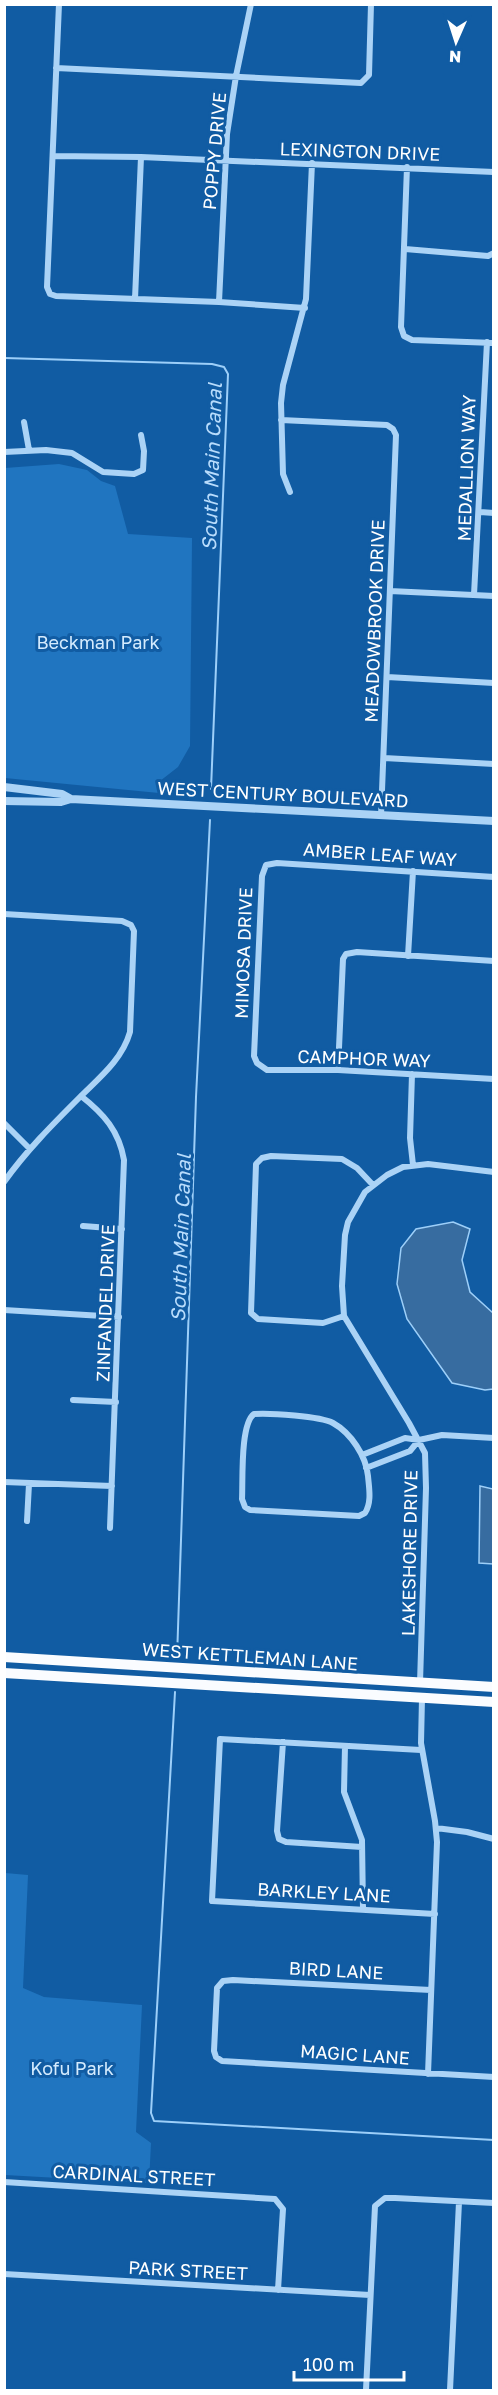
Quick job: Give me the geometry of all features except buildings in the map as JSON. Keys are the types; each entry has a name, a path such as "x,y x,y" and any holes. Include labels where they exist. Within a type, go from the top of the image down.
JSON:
{"main road":[{"name":"WEST KETTLEMAN LANE","path":"4,1657 494,1687"},
{"name":"WEST KETTLEMAN LANE","path":"4,1673 494,1702"},
{"path":"328,1692 335,1687 412,1690 417,1689 420,1683"},
{"path":"422,1698 428,1691 494,1694"}],"street":[{"path":"59,4 47,287 50,294 305,308"},
{"name":"POPPY DRIVE","path":"219,302 227,134 251,4"},
{"path":"56,68 361,83 369,75 371,4"},
{"name":"LEXINGTON DRIVE","path":"53,156 312,163 494,172"},
{"path":"135,299 141,157"},
{"path":"290,492 283,474 281,420 283,385 305,308 312,163"},
{"path":"407,167 401,327 404,336 412,340 490,343"},
{"path":"405,249 488,256 494,253"},
{"name":"MEDALLION WAY","path":"474,595 490,343"},
{"name":"MEADOWBROOK DRIVE","path":"281,420 387,425 396,435 381,816"},
{"path":"24,422 29,450"},
{"path":"4,452 29,450 72,453 103,472 135,474 143,470 144,451 141,435"},
{"path":"480,512 494,513"},
{"path":"390,591 494,596"},
{"path":"387,677 494,683"},
{"path":"384,758 494,764"},
{"name":"WEST CENTURY BOULEVARD","path":"4,787 62,794 71,799"},
{"name":"WEST CENTURY BOULEVARD","path":"4,801 61,802 71,799 494,822"},
{"name":"AMBER LEAF WAY","path":"266,865 277,862 494,877"},
{"name":"MIMOSA DRIVE","path":"254,1043 261,876 266,865"},
{"path":"408,956 413,871"},
{"path":"4,914 122,921 131,925 134,931 130,1032 122,1052 30,1149 4,1182"},
{"path":"338,1071 343,959 350,952 494,961"},
{"name":"CAMPHOR WAY","path":"254,1043 254,1056 257,1064 267,1070 338,1071 494,1079"},
{"path":"411,1074 410,1138 413,1165"},
{"name":"ZINFANDEL DRIVE","path":"81,1096 109,1121 122,1146 124,1160 110,1528"},
{"path":"4,1123 30,1149"},
{"path":"344,1316 323,1323 258,1319 251,1313 256,1164 262,1158 271,1156 342,1159 357,1168 373,1185"},
{"name":"LAKESHORE DRIVE","path":"420,1683 425,1453 344,1316 342,1286 348,1222 356,1205 373,1185 387,1175 413,1165 428,1164 494,1172"},
{"path":"82,1226 122,1229"},
{"path":"4,1310 119,1317"},
{"path":"73,1400 116,1402"},
{"path":"254,1414 323,1419 332,1422 351,1439 362,1455 366,1468 369,1498 368,1510 362,1515 250,1510 243,1503 245,1431 248,1419 254,1414"},
{"path":"362,1455 405,1438 419,1440 442,1435 494,1438"},
{"path":"366,1468 410,1451 419,1440"},
{"path":"4,1482 112,1486"},
{"path":"27,1521 28,1484"},
{"path":"422,1698 422,1750 436,1828 428,2074"},
{"name":"BARKLEY LANE","path":"282,1742 220,1739 212,1901 435,1914"},
{"path":"362,1847 283,1842 279,1839 277,1834 282,1742 422,1750"},
{"path":"345,1746 344,1792 360,1831 363,1910"},
{"path":"436,1828 467,1832 494,1839"},
{"name":"BIRD LANE","path":"216,2058 214,2051 218,1985 223,1981 431,1990"},
{"name":"MAGIC LANE","path":"216,2058 222,2061 494,2078"},
{"name":"CARDINAL STREET","path":"4,2182 275,2199 282,2209 278,2290"},
{"path":"366,2391 375,2206 385,2198 494,2204"},
{"path":"450,2391 459,2202"},
{"name":"PARK STREET","path":"4,2274 369,2295"}],"green space":[{"name":"Beckman Park","path":"59,464 87,470 101,481 115,486 128,534 192,538 190,746 178,767 160,781 159,793 5,778 5,468"},
{"name":"Kofu Park","path":"5,1873 28,1875 23,1988 44,1997 142,2005 136,2132 151,2143 149,2183 5,2175"}],"shaded area":[{"path":"453,1222 470,1229 462,1260 470,1292 493,1313 493,1389 485,1390 452,1383 407,1319 397,1284 401,1248 416,1229"},
{"path":"480,1486 493,1489 493,1564 479,1563"}],"waterway":[{"name":"South Main Canal","path":"4,358 212,364 224,367 228,374 211,789"},
{"name":"South Main Canal","path":"177,1658 196,1097 210,820"},
{"path":"175,1692 151,2113 154,2121 494,2140"}]}
